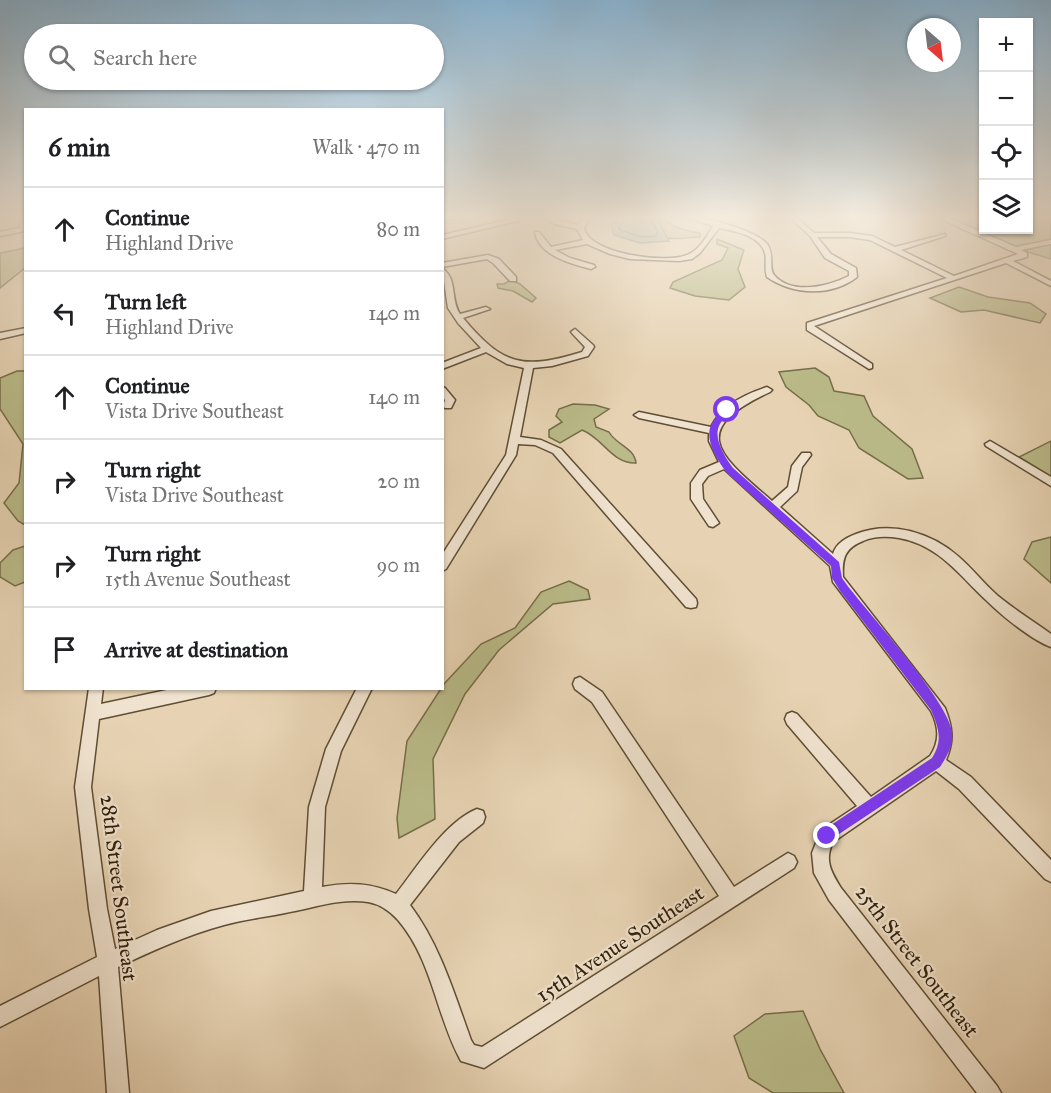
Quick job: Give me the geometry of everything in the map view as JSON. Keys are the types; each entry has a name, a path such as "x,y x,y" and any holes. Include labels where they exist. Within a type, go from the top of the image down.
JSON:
{"street":[{"path":"502,267 513,279"},
{"path":"768,267 770,275 783,284 799,289 817,289 849,280 855,275 853,270 848,267"},
{"path":"931,267 953,278"},
{"path":"869,366 810,328 812,324 992,267"},
{"path":"1019,267 1051,284"},
{"path":"444,273 450,282 446,299 458,317 485,349 504,360 529,366 557,363 590,351 590,347 575,332"},
{"path":"458,317 486,309"},
{"path":"0,336 24,330"},
{"path":"444,365 485,349"},
{"path":"444,563 511,455 529,366"},
{"path":"767,390 727,410 719,417 714,431 718,452 725,464 836,564"},
{"path":"444,392 450,400 448,406"},
{"path":"639,415 714,431"},
{"path":"515,440 537,442 557,452 691,603"},
{"path":"990,444 1051,482"},
{"path":"773,507 793,488 797,466 806,455"},
{"path":"713,524 697,499 696,483 704,473 725,464"},
{"path":"792,719 868,806 936,762 944,748 946,740 944,721 924,690 837,578 836,564 840,549 861,537 887,532 918,538 950,556 994,599 1051,641"},
{"path":"580,684 597,697 731,898"},
{"name":"28th Street Southeast","path":"96,690 87,751 84,795 108,963 118,1093"},
{"path":"93,714 200,690"},
{"path":"313,898 319,798 334,749 364,690"},
{"path":"936,762 965,783 1051,873"},
{"name":"25th Street Southeast","path":"868,806 827,836 820,853 819,864 835,894 990,1093"},
{"path":"0,1017 108,963 213,919 313,898 357,892 380,897 397,907 453,836 477,817"},
{"name":"15th Avenue Southeast","path":"397,907 415,925 421,935 468,1054 476,1058 484,1058 788,862"}],"green space":[{"path":"0,267 24,267 24,269 0,288"},
{"path":"706,267 739,267 745,287 729,300 695,296 670,288 673,282"},
{"path":"511,280 520,284 536,298 532,302 513,291 498,288 497,284 504,284"},
{"path":"959,287 988,297 1030,303 1046,314 1040,323 984,310 961,312 930,298"},
{"path":"815,368 829,377 834,391 864,396 873,416 912,449 923,478 908,479 859,448 849,430 818,416 809,405 786,387 779,372"},
{"path":"17,371 24,371 24,524 18,521 4,503 19,483 23,444 0,409 0,378"},
{"path":"573,404 595,405 609,409 594,419 596,427 609,432 632,453 636,463 620,459 582,430 560,443 549,437 549,430 562,422 556,416 559,409"},
{"path":"1051,441 1051,477 1019,457"},
{"path":"1051,537 1051,583 1024,559 1032,542"},
{"path":"24,546 24,582 15,586 0,577 0,563 13,550"},
{"path":"569,581 588,590 590,599 553,604 499,650 465,694 433,759 435,819 399,838 397,818 407,741 440,690 444,690 444,684 481,644 515,628 541,592"},
{"path":"803,1011 844,1093 773,1093 749,1078 734,1036 765,1014"}],"route":[{"path":"727,410 714,426 714,438 721,459 730,470 836,564 837,578 843,588 924,690 944,721 946,740 936,762 827,836"}]}
